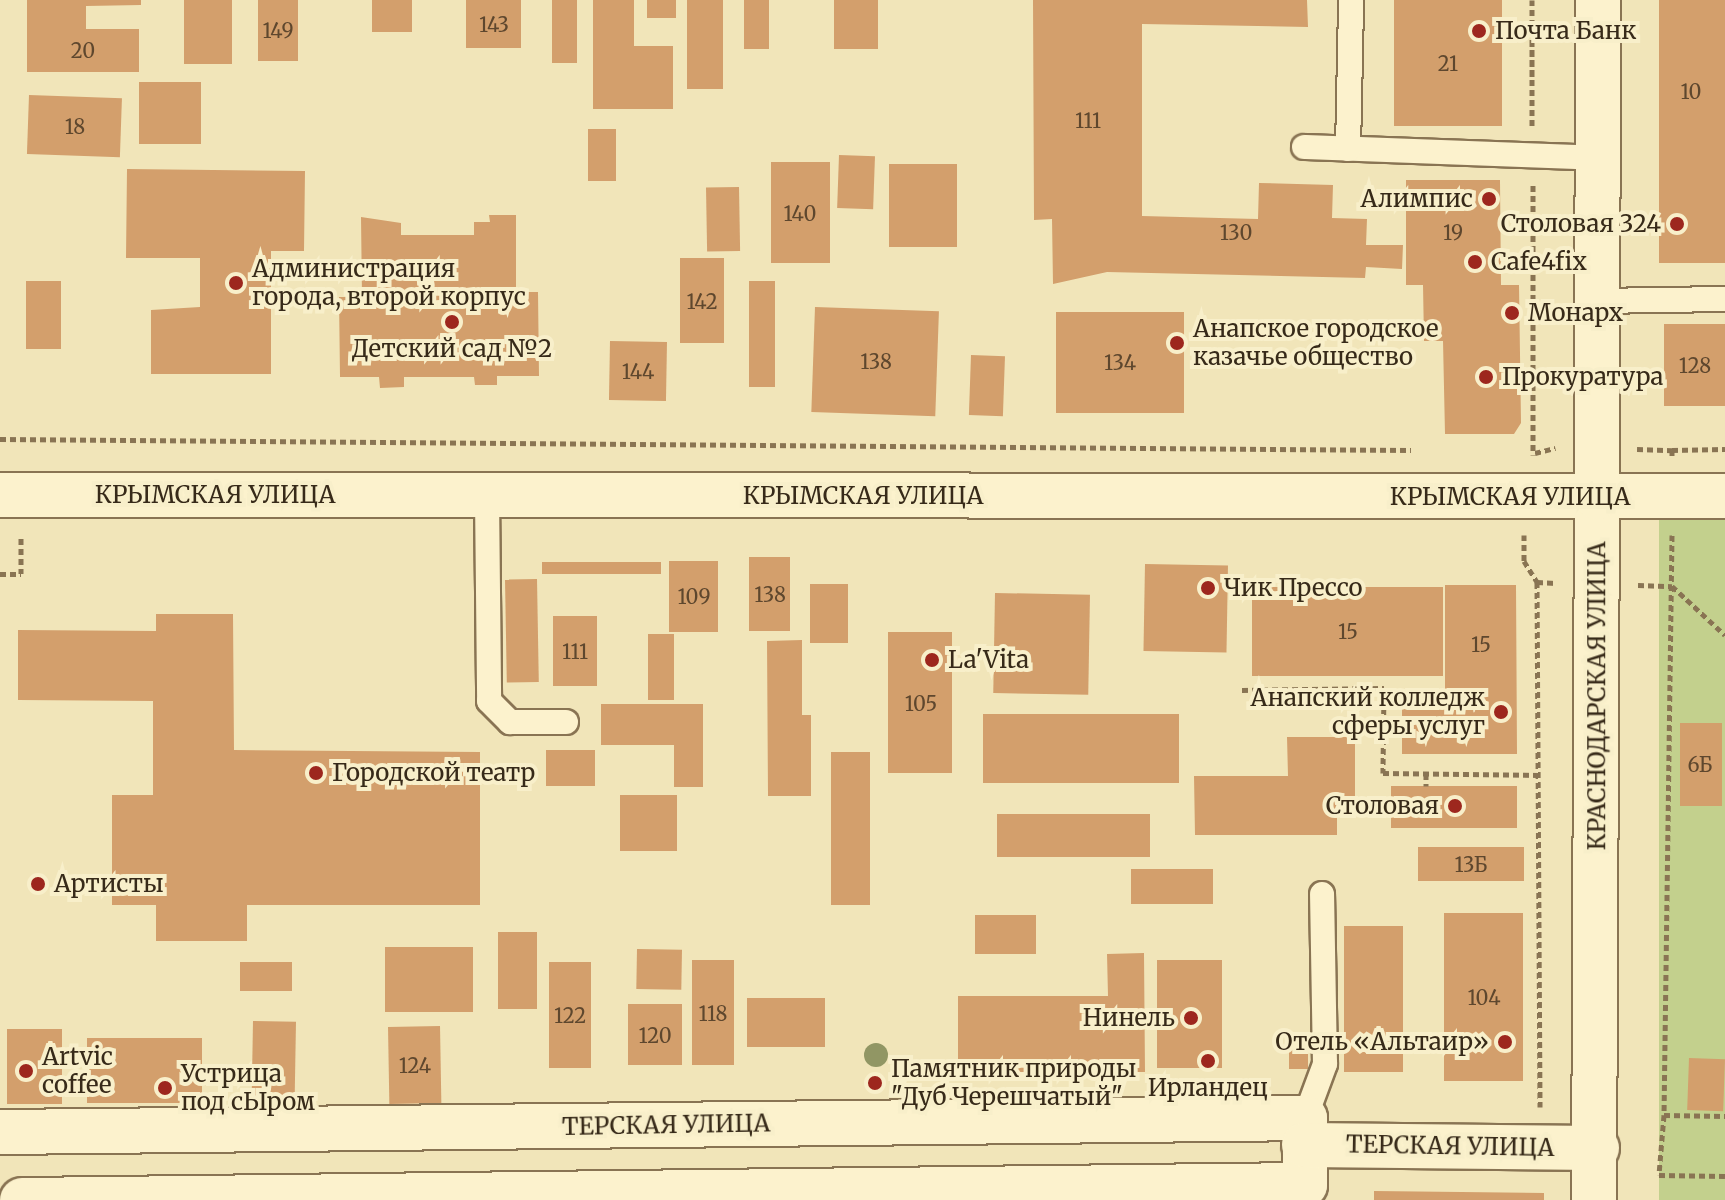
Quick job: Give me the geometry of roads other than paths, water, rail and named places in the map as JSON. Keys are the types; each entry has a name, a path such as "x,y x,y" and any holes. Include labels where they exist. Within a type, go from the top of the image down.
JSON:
{"street":[{"name":"КРАСНОДАРСКАЯ УЛИЦА","path":"1594,1200 1597,1148 1598,0"},
{"name":"КРЫМСКАЯ УЛИЦА","path":"0,495 1725,496"},
{"name":"ТЕРСКАЯ УЛИЦА","path":"0,1132 1304,1131 1540,1148 1597,1148"},
{"path":"22,1200 1305,1185 1304,1131"}],"lane":[{"path":"1348,149 1351,0"},
{"path":"1304,147 1598,158"},
{"path":"1597,301 1725,299"},
{"path":"487,496 489,701 510,722 566,722"},
{"path":"1304,1131 1325,1064 1322,894"}],"place":[{"name":"Почта Банк","path":"1479,31"},
{"name":"Алимпис","path":"1489,199"},
{"name":"Столовая 324","path":"1677,224"},
{"name":"Cafe4fix","path":"1475,262"},
{"name":"Администрация города, второй корпус","path":"236,283"},
{"name":"Монарх","path":"1512,313"},
{"name":"Детский сад №2","path":"452,322"},
{"name":"Анапское городское казачье общество","path":"1177,343"},
{"name":"Прокуратура","path":"1486,377"},
{"name":"Чик Прессо","path":"1208,588"},
{"name":"La'Vita","path":"932,660"},
{"name":"Анапский колледж сферы услуг","path":"1501,712"},
{"name":"Городской театр","path":"316,773"},
{"name":"Столовая","path":"1455,806"},
{"name":"Артисты","path":"38,884"},
{"name":"Нинель","path":"1191,1018"},
{"name":"Отель «Альтаир»","path":"1505,1042"},
{"name":"Ирландец","path":"1208,1061"},
{"name":"Artvic coffee","path":"26,1071"},
{"name":"Памятник природы \"Дуб Черешчатый\"","path":"875,1083"},
{"name":"Устрица под сЫром","path":"165,1088"}]}
